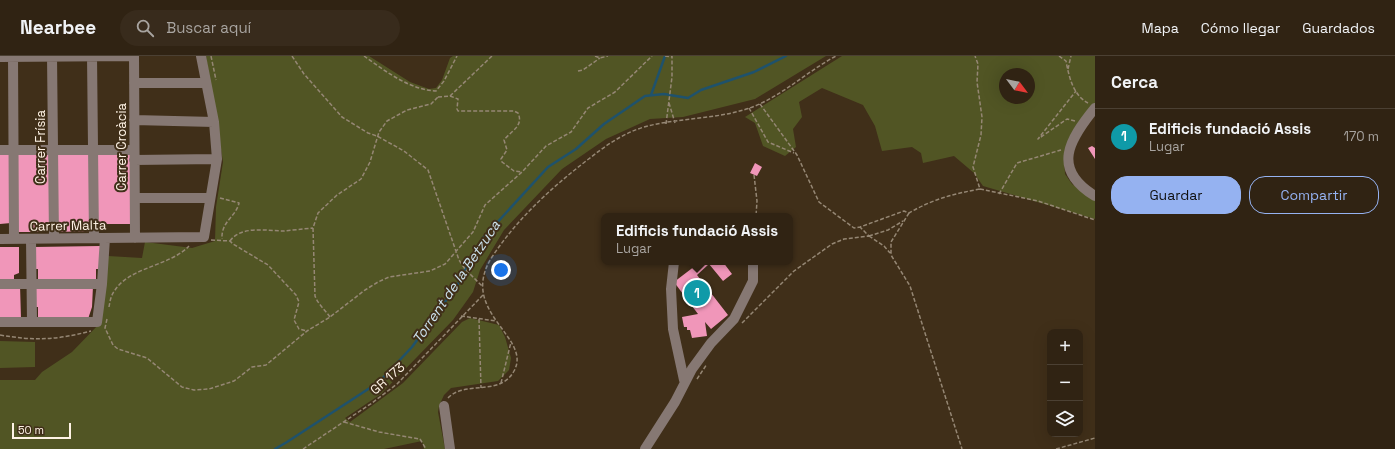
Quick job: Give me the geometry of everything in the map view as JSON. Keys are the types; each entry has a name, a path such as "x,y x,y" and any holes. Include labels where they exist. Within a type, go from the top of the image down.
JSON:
{"street":[{"path":"12,56 14,239"},
{"name":"Carrer Frísia","path":"52,56 54,238"},
{"path":"92,56 94,238"},
{"path":"0,57 134,56"},
{"name":"Carrer Croàcia","path":"134,56 136,238"},
{"path":"201,56 214,122 217,159 210,198 207,239"},
{"path":"134,83 206,83"},
{"path":"1092,105 1070,147 1068,166 1078,184 1095,196"},
{"path":"134,120 214,122"},
{"path":"0,150 93,150 134,155 217,159"},
{"path":"135,198 210,198"},
{"path":"0,322 97,322 102,284 105,238"},
{"name":"Carrer Malta","path":"0,239 207,239"},
{"path":"31,239 32,321"},
{"path":"674,265 670,289 673,329 684,380"},
{"path":"645,449 676,402 684,380 711,343 734,319 753,281 753,265"},
{"path":"0,284 102,284"},
{"path":"444,406 450,449"}],"path":[{"path":"292,56 304,74 342,116 368,133 377,136 404,151 428,170 465,269 483,287"},
{"path":"364,56 406,83 428,91 436,91 444,82 456,56"},
{"path":"450,96 492,56"},
{"path":"595,56 600,58"},
{"path":"578,71 583,70 600,58 608,56"},
{"path":"107,316 105,328 114,345 118,349 147,358 174,382 182,387 194,390 209,389 234,380 252,367 266,365 307,331 330,318 365,290 378,282 389,277 435,269 445,264 473,232 485,205 522,172 546,146 571,132 588,108 615,92 652,56"},
{"path":"665,56 672,56 666,124"},
{"path":"444,406 446,399 452,394 501,383 510,376 516,365 516,354 511,342 485,303 483,295 484,273 487,265 499,247 520,220 546,194 619,137 645,127 674,123 749,108 760,104 836,56"},
{"path":"975,56 978,64 977,82 982,117 981,135 973,166 980,189"},
{"path":"1059,56 1066,61 1070,82 1082,100 1092,105"},
{"path":"1068,70 1071,56"},
{"path":"436,91 438,97"},
{"path":"1076,91 1038,139 1067,119 1083,123"},
{"path":"330,318 324,308 317,302 315,296 312,228 316,218 324,206 337,195 358,182 364,175 370,162 377,136 382,126 392,117 407,110 431,104 438,97 450,96 458,99 458,111 514,111 518,113 520,123 504,140 507,150 502,162 514,171 522,172"},
{"path":"669,103 674,123"},
{"path":"760,104 796,154 819,202 854,228 904,211 909,213"},
{"path":"749,108 768,142 796,154"},
{"path":"999,194 1017,163 1070,147"},
{"path":"754,175 757,201 756,213"},
{"path":"891,255 891,242 903,220 909,213 926,203 946,195 980,189 1038,201 1095,220"},
{"path":"742,324 798,268 832,244 844,239 868,236 888,230 903,220"},
{"path":"860,227 868,236 884,246 910,286 962,449"},
{"path":"207,239 230,240 237,234 253,230 284,231 312,228"},
{"path":"230,240 233,244 268,265 296,296 299,302 294,320 299,329 307,331"},
{"path":"107,312 112,293 128,277 165,262 192,244"},
{"name":"GR 173","path":"303,449 344,422 400,381 461,316 483,295"},
{"path":"461,316 496,321"},
{"path":"479,319 481,388"},
{"path":"99,330 105,328"},
{"path":"0,334 18,338 47,340 93,331"},
{"path":"501,383 511,342"},
{"path":"696,380 700,377 709,362"},
{"path":"344,422 380,432 420,439 426,449"},
{"path":"1056,449 1095,438"}],"green space":[{"path":"206,56 369,56 410,82 429,89 436,88 442,80 450,58 453,56 826,56 755,99 683,117 650,119 606,139 562,169 504,230 480,270 473,292 453,320 381,394 345,418 350,422 403,383 462,322 470,318 499,325 505,337 511,358 509,370 498,381 451,388 444,395 438,412 445,449 424,449 422,441 384,449 0,449 0,380 35,380 42,372 72,352 100,323 108,256 142,258 145,242 192,248 215,241 216,207 223,162"},
{"path":"842,56 1095,56 1095,103 1075,129 1064,158 1065,174 1072,184 1095,201 1095,219 983,186 974,173 954,156 923,163 921,153 912,147 882,151 875,126 863,105 822,88 799,102 802,117 793,129 796,147 785,156 763,146 755,123 745,117"},
{"path":"0,341 35,342 35,367 0,368"}],"building":[{"path":"1092,146 1095,148 1095,159 1088,148"},
{"path":"50,152 51,232 18,232 17,153"},
{"path":"90,152 91,231 57,232 56,153"},
{"path":"9,153 11,223 0,224 0,154"},
{"path":"96,153 130,153 130,224 96,224"},
{"path":"755,163 762,167 757,176 750,173"},
{"path":"100,246 100,269 96,269 96,280 38,281 38,269 34,269 34,247"},
{"path":"0,247 19,247 19,273 14,275 14,281 0,281"},
{"path":"694,265 708,265 697,275 728,315 711,329 705,322 707,336 692,338 690,330 687,330 687,327 684,327 682,317 698,314 674,282 695,266"},
{"path":"710,265 725,265 732,274 723,281"},
{"path":"0,285 20,285 21,319 0,319"},
{"path":"93,286 92,307 88,319 38,319 38,307 35,307 35,287"}],"waterway":[{"path":"651,95 665,56"},
{"name":"Torrent de la Betzuca","path":"275,449 379,382 412,347 458,284 468,263 483,238 548,167 576,149 604,124 645,96 664,94 688,98 701,90 754,72 786,56"}],"place":[{"name":"Edificis fundació Assis","path":"697,293"}]}
